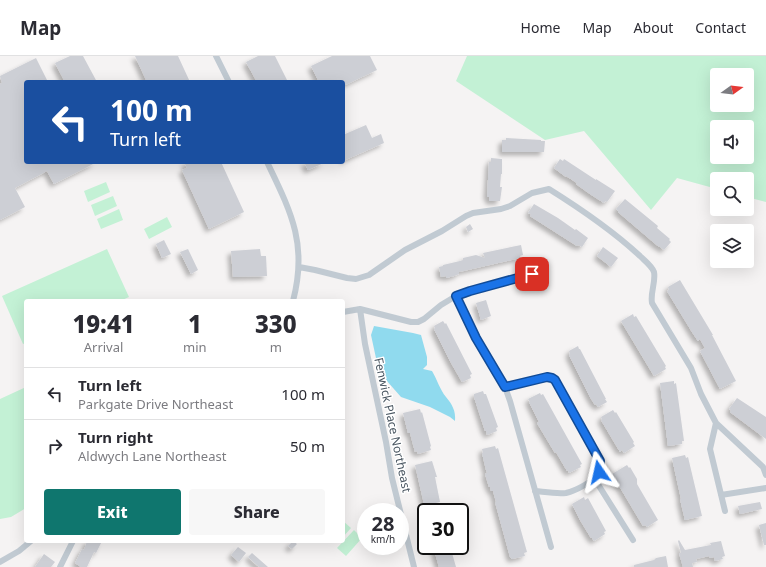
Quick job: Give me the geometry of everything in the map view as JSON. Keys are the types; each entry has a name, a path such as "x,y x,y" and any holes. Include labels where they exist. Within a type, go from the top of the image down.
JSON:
{"street":[{"path":"216,56 228,80"},
{"path":"268,164 291,213 297,237 299,267 293,299"},
{"path":"299,267 347,278 362,278 369,275 405,250 442,231 466,216 473,213 501,209 510,206 532,193 549,189 577,206 603,225 652,267 654,275 651,297 652,303 691,368 701,394 716,423 763,467 766,475"},
{"path":"345,312 360,309 411,322 418,322 456,296 532,274"},
{"path":"456,296 476,338 505,387 551,547"},
{"name":"Fenwick Place Northeast","path":"360,309 365,344 386,442 392,478 414,567"},
{"path":"505,387 547,377 555,380 600,461 599,472 594,478 568,493 556,494 535,490"},
{"path":"716,423 710,449 725,512"},
{"path":"594,478 633,540"},
{"path":"721,495 766,488"},
{"path":"0,562 19,551 29,543"},
{"path":"60,567 72,543"}],"green space":[{"path":"467,56 766,56 766,202 754,199 754,172 710,172 710,187 677,178 651,210 584,131 545,140 456,81"},
{"path":"106,182 110,192 88,202 84,191"},
{"path":"113,196 117,206 95,216 91,205"},
{"path":"119,209 123,220 101,229 97,219"},
{"path":"167,217 172,227 149,239 144,229"},
{"path":"107,249 129,297 124,299 24,299 23,344 2,296"},
{"path":"24,388 24,509 11,517 0,519 0,399"},
{"path":"345,523 351,528 345,535"},
{"path":"354,530 357,533 357,544 346,556 337,548 342,543 345,543 345,540"}],"water":[{"path":"374,326 421,335 427,357 427,365 423,369 432,371 453,408 455,421 430,407 401,397 379,372 371,335"}],"building":[{"path":"70,56 83,56 96,80 64,80 55,63"},
{"path":"135,56 178,56 189,80 146,80"},
{"path":"258,56 275,56 287,80 256,80 246,62"},
{"path":"332,56 370,56 377,70 345,85 345,80 318,80 311,66"},
{"path":"36,58 47,80 24,80 24,164 93,164 54,184 47,171 15,188 25,207 0,220 0,84 2,83 0,76"},
{"path":"366,125 372,138 381,134 384,143 345,160 345,134"},
{"path":"506,138 545,141 544,152 502,152 502,140 506,140"},
{"path":"491,158 502,159 500,187 502,187 500,201 489,201 489,197 487,197 489,162 491,162"},
{"path":"560,159 563,161 564,159 615,191 607,202 605,201 604,203 554,168"},
{"path":"185,164 222,164 244,212 209,229 182,170 187,168"},
{"path":"305,164 322,164 308,170"},
{"path":"625,199 658,226 657,228 670,239 669,240 671,242 664,250 618,212 616,209"},
{"path":"534,204 575,230 576,229 588,238 582,247 577,246 530,216 531,214 528,213"},
{"path":"470,224 473,229 468,232 466,227"},
{"path":"164,240 171,254 162,258 156,244"},
{"path":"521,245 523,255 520,256 520,258 459,272 459,274 446,278 446,276 441,277 439,267 443,265 476,255 485,258 483,253"},
{"path":"603,247 618,258 611,267 597,256"},
{"path":"188,249 198,270 191,274 180,252"},
{"path":"260,249 261,256 266,256 267,276 233,277 231,251"},
{"path":"680,280 713,335 736,381 720,389 700,351 705,348 700,339 698,341 692,332 667,291 669,290 668,287"},
{"path":"486,300 491,316 481,320 476,303"},
{"path":"633,314 634,317 636,316 666,366 666,369 654,376 621,321"},
{"path":"443,321 445,324 446,323 472,374 470,375 471,378 462,382 434,329 434,326"},
{"path":"578,346 607,402 598,407 590,397 569,355 569,351"},
{"path":"674,381 674,384 676,383 684,441 682,441 682,444 668,446 660,383"},
{"path":"483,391 484,394 486,394 498,427 496,428 497,431 487,435 474,397 474,394"},
{"path":"540,393 541,395 543,394 582,464 580,465 581,467 569,473 537,423 539,422 529,402 528,399"},
{"path":"737,398 766,417 766,439 730,412 731,410 729,409"},
{"path":"420,409 431,450 418,454 417,451 415,452 410,433 408,433 403,413"},
{"path":"613,410 615,413 616,412 634,442 633,443 635,446 624,453 622,450 620,452 601,420 601,417"},
{"path":"495,446 496,449 498,448 527,552 524,553 525,556 512,559 510,557 493,491 491,491 489,487 485,474 487,473 482,449"},
{"path":"685,455 686,458 688,457 702,516 685,520 672,458"},
{"path":"432,461 437,477 435,477 440,502 424,503 415,465"},
{"path":"627,465 629,468 630,467 637,479 637,484 658,520 647,527 645,525 643,526 612,474"},
{"path":"584,497 585,500 588,498 606,531 604,532 605,534 594,541 580,520 572,504"},
{"path":"760,502 762,509 740,514 738,506"},
{"path":"766,523 766,545 764,545 759,525"},
{"path":"679,540 685,550 711,545 710,543 721,541 725,556 722,557 723,559 715,561 714,557 710,558 709,556 696,559 697,562 692,563 693,567 683,567 679,553 681,553"},
{"path":"86,543 101,543 96,553 94,552 87,567 81,567 75,563 82,549 84,550"},
{"path":"291,543 297,544 292,549 288,546"},
{"path":"238,547 246,553 239,562 231,555"},
{"path":"252,553 268,567 259,567 248,557"},
{"path":"44,554 55,562 51,567 35,567"},
{"path":"436,555 453,555 456,567 439,567"},
{"path":"666,556 668,567 634,567 634,565"}],"route":[{"path":"532,274 456,296 476,338 505,387 547,377 555,380 600,461 599,472"}]}
